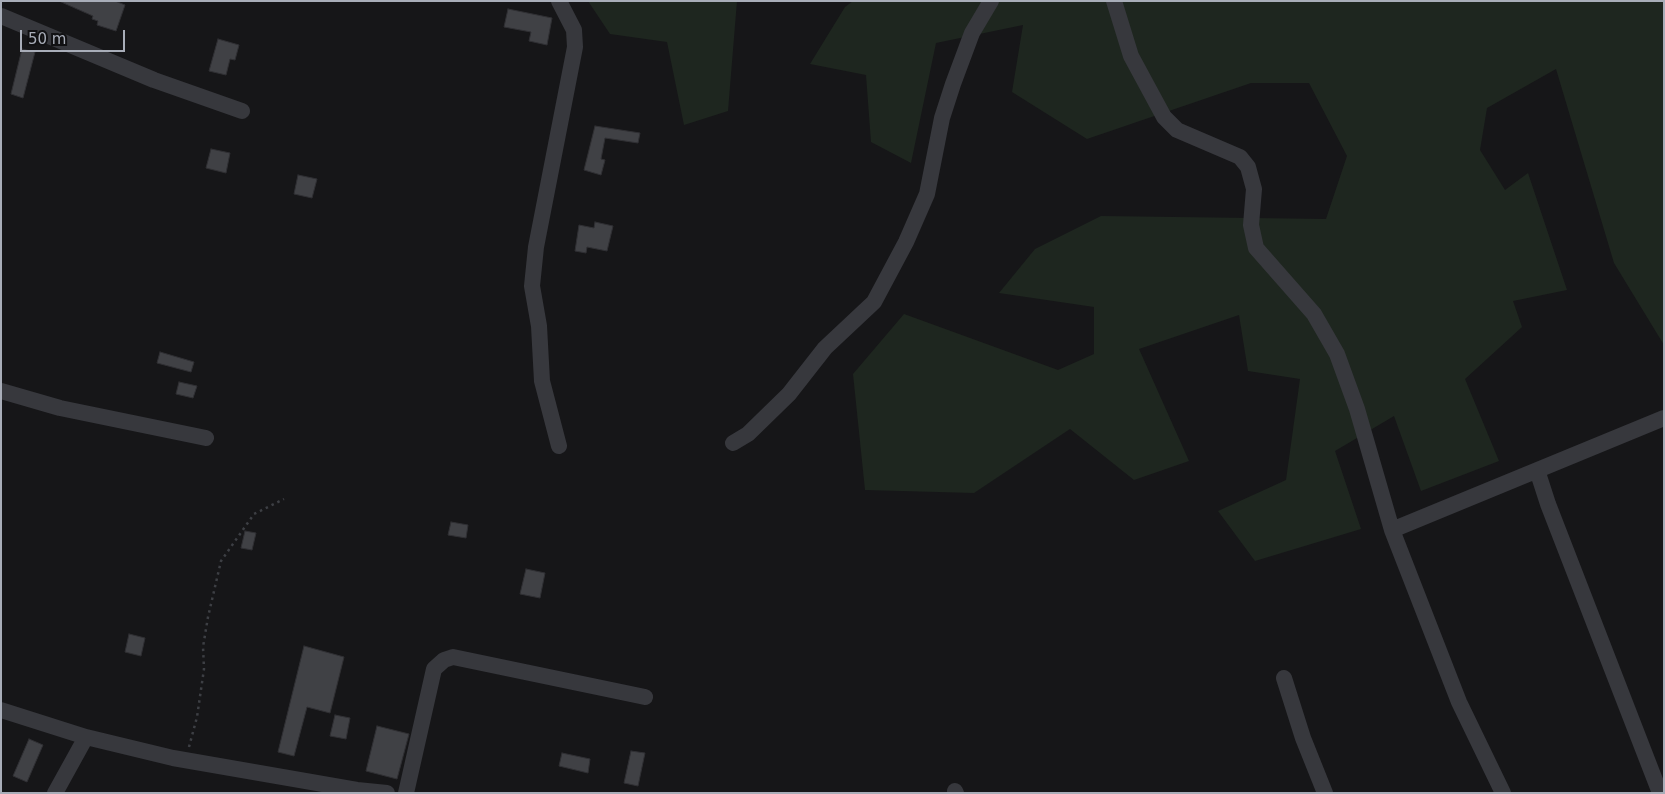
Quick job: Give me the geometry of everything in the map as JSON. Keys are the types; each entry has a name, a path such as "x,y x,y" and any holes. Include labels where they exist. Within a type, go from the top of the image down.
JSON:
{"street":[{"path":"558,1 574,30 575,47 536,247 532,286 539,326 542,381 559,446"},
{"path":"733,443 748,434 769,414 789,394 825,348 874,302 906,242 927,194 942,118 950,92 972,33 991,1"},
{"path":"1114,1 1131,56 1164,117 1177,130 1240,157 1248,167 1254,188 1251,225 1256,248 1314,314 1336,354 1357,409 1392,530 1459,702 1503,793"},
{"path":"1,16 154,80 242,111"},
{"path":"1,391 60,408 206,438"},
{"path":"1392,530 1664,418"},
{"path":"1537,470 1548,504 1660,793"},
{"path":"406,793 434,669 444,660 453,657 645,697"},
{"path":"1284,678 1303,738 1325,793"},
{"path":"1,710 86,737 186,760 357,790 387,793"},
{"path":"55,793 86,737"}],"path":[{"path":"186,760 197,716 204,669 203,647 221,561 254,514 284,499"}],"shaded area":[{"path":"588,1 737,1 728,111 684,125 667,42 610,34"},
{"path":"853,1 1664,1 1664,345 1614,263 1556,69 1487,108 1480,150 1505,190 1528,173 1567,290 1513,301 1522,327 1465,379 1499,461 1421,491 1394,416 1335,451 1361,529 1255,561 1218,511 1286,480 1300,379 1248,371 1239,315 1139,349 1189,461 1134,480 1070,429 974,493 865,490 853,374 904,314 1058,370 1094,354 1094,307 999,293 1035,249 1101,216 1326,219 1347,156 1309,83 1251,83 1087,139 1012,92 1023,25 936,43 911,163 871,142 866,75 810,64 845,7"}],"building":[{"path":"59,1 115,1 125,5 116,31 97,25 98,21 92,19 93,16"},
{"path":"508,9 552,18 547,45 529,41 531,32 504,27"},
{"path":"218,39 239,45 235,60 230,59 226,75 209,71"},
{"path":"22,49 35,52 23,98 11,94"},
{"path":"595,126 640,133 638,143 605,138 601,159 605,160 601,175 584,170"},
{"path":"211,149 230,153 226,173 206,168"},
{"path":"298,175 317,179 312,198 294,194"},
{"path":"595,222 613,226 607,251 587,247 586,253 575,251 579,225 594,228"},
{"path":"160,352 194,362 191,372 157,363"},
{"path":"179,382 197,386 193,398 176,394"},
{"path":"451,522 468,525 466,538 448,535"},
{"path":"245,531 256,533 252,550 241,548"},
{"path":"526,569 545,573 540,598 520,594"},
{"path":"129,634 145,638 141,656 125,652"},
{"path":"304,646 344,657 330,713 307,707 294,756 278,752"},
{"path":"335,715 350,718 346,739 330,736"},
{"path":"377,726 409,734 397,779 366,771"},
{"path":"29,739 43,745 27,782 13,776"},
{"path":"631,751 645,753 638,786 624,783"},
{"path":"562,753 590,759 588,773 559,766"}]}
